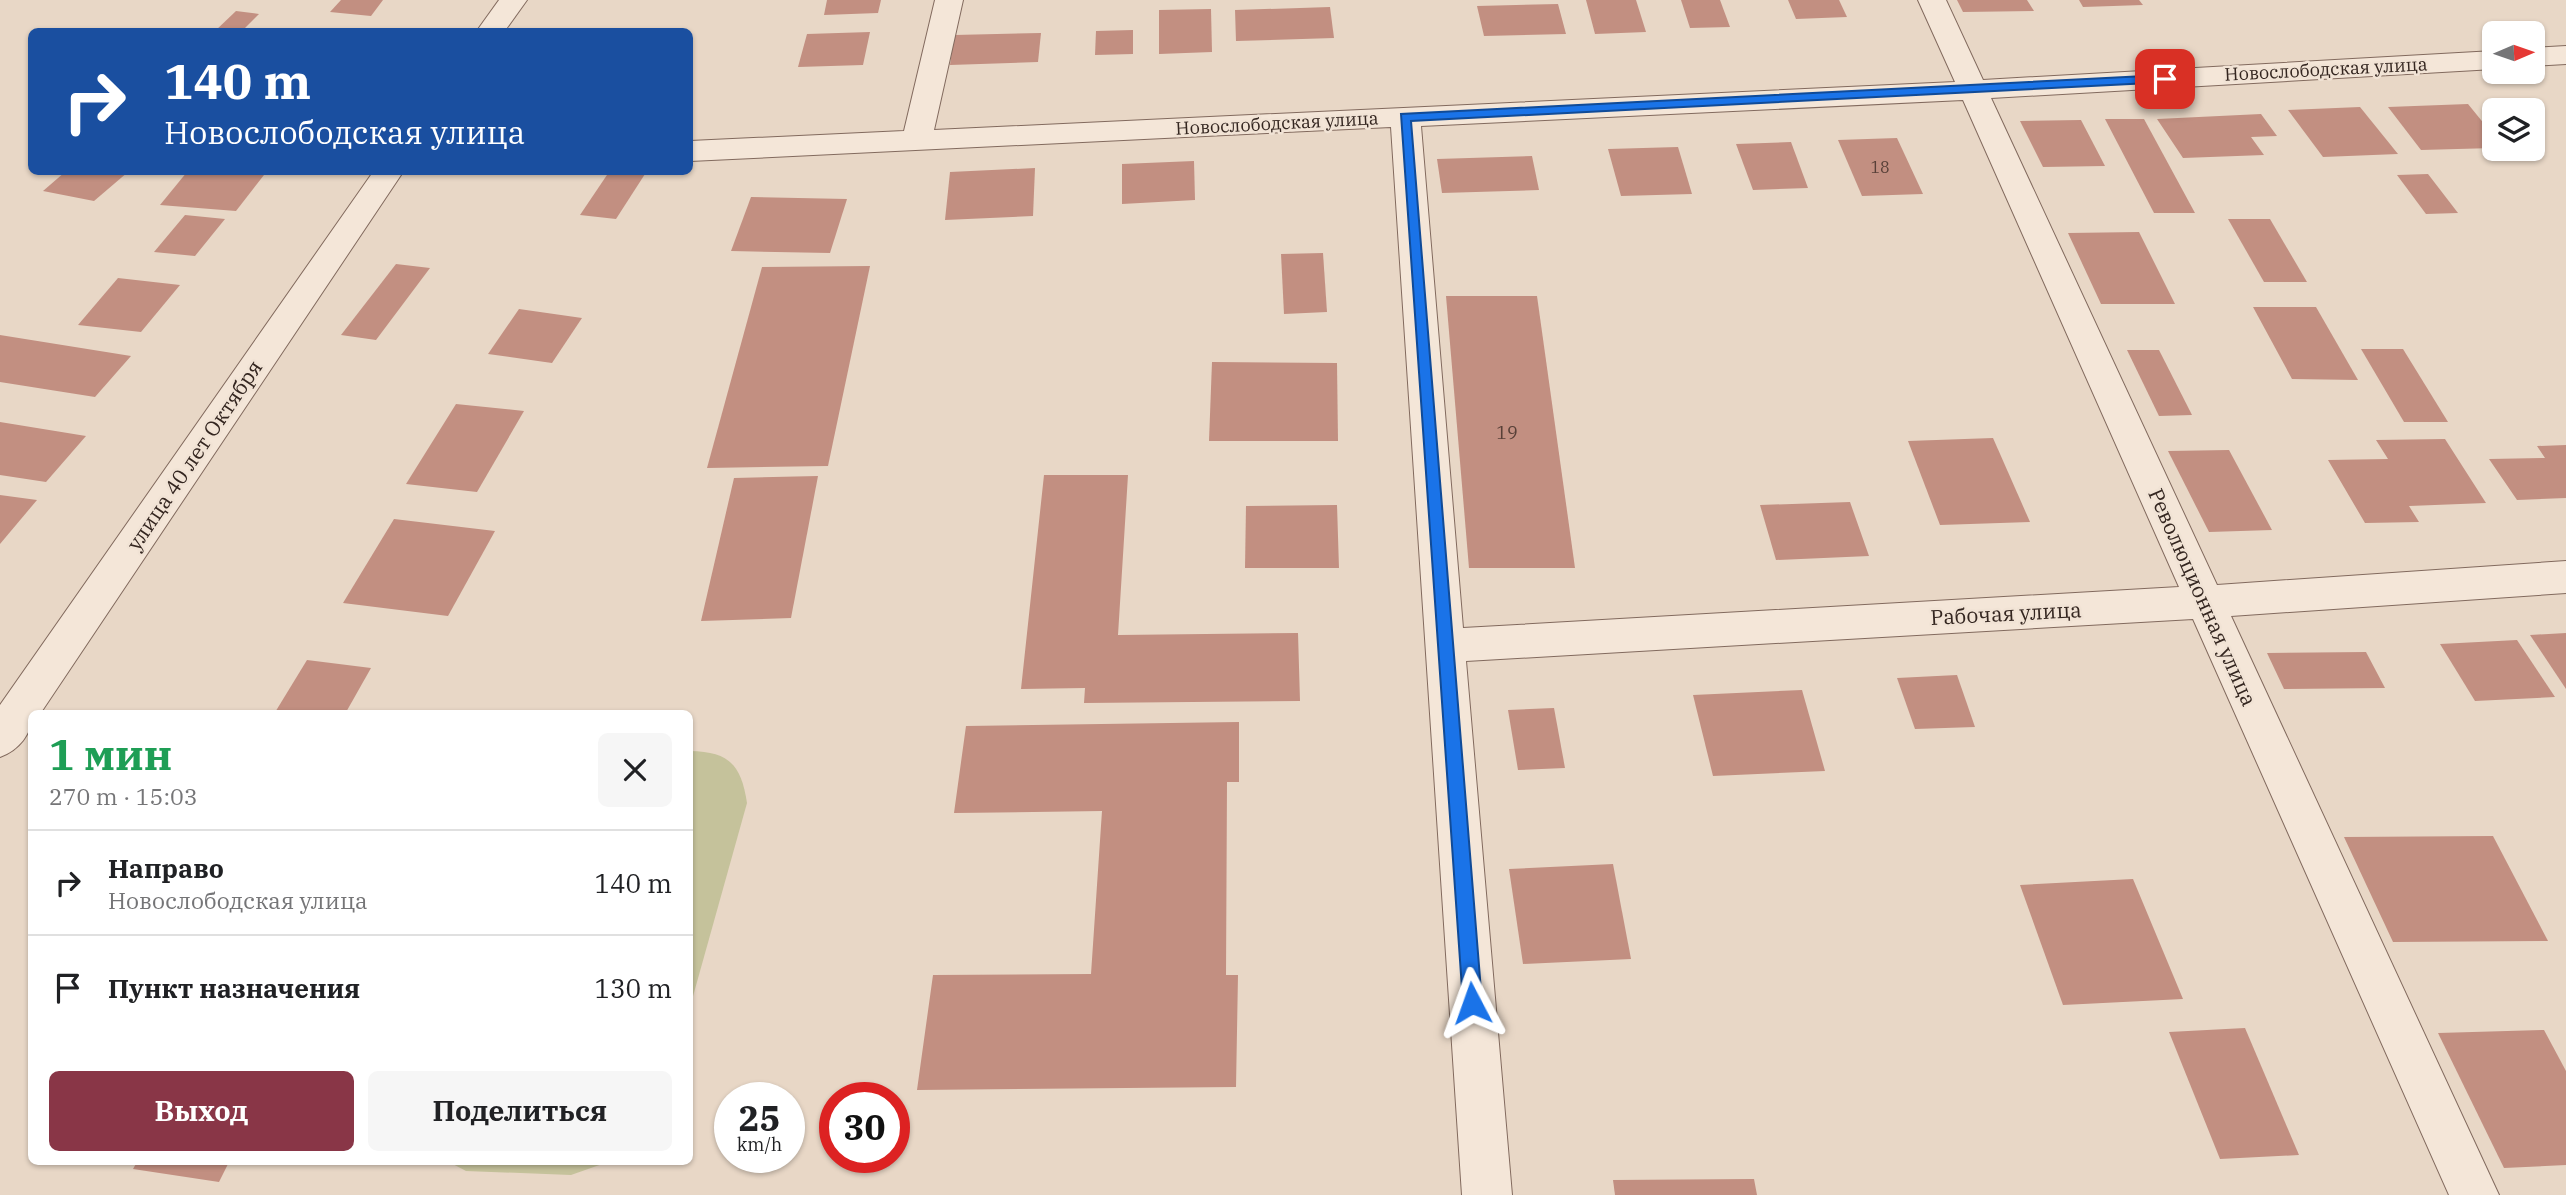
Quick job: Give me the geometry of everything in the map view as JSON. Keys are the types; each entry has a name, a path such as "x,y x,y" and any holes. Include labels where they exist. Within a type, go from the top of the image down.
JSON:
{"street":[{"path":"493,28 513,0"},
{"path":"917,140 949,0"},
{"name":"Революционная улица","path":"1931,0 2474,1195"},
{"path":"2545,56 2566,55"},
{"name":"Новослободская улица","path":"693,151 1973,90 2482,61"},
{"path":"1405,117 1487,1195"},
{"name":"улица 40 лет Октября","path":"0,739 386,175"},
{"name":"Рабочая улица","path":"1445,646 2205,602 2566,577"}],"shaded area":[{"path":"693,751 715,754 731,763 741,779 747,803 693,996"},
{"path":"455,1165 599,1165 571,1175 466,1171"}],"building":[{"path":"341,0 383,0 371,16 330,12"},
{"path":"827,0 881,0 878,13 824,15"},
{"path":"1586,0 1636,0 1646,32 1595,34"},
{"path":"1681,0 1720,0 1730,27 1690,28"},
{"path":"1788,0 1839,0 1847,17 1796,19"},
{"path":"1957,0 2027,0 2034,11 1963,12"},
{"path":"2079,0 2139,0 2143,5 2083,7"},
{"path":"1558,4 1566,34 1484,36 1477,6"},
{"path":"1330,7 1334,38 1236,41 1235,10"},
{"path":"1211,9 1212,52 1159,54 1159,10"},
{"path":"236,11 259,14 245,28 218,28"},
{"path":"1133,30 1133,54 1095,55 1096,31"},
{"path":"870,32 863,65 798,67 807,34"},
{"path":"1041,33 1038,62 950,65 954,35"},
{"path":"2468,104 2482,121 2482,148 2421,150 2388,107"},
{"path":"2360,107 2398,154 2323,157 2288,110"},
{"path":"2261,114 2277,136 2251,137 2264,155 2183,158 2157,119"},
{"path":"2105,119 2144,119 2195,213 2154,213"},
{"path":"2081,120 2105,166 2043,167 2020,121"},
{"path":"1897,138 1923,194 1862,196 1838,140"},
{"path":"1791,142 1808,188 1753,190 1736,144"},
{"path":"1678,147 1692,194 1621,196 1608,149"},
{"path":"1532,156 1539,190 1442,193 1437,159"},
{"path":"1194,161 1195,200 1122,204 1122,164"},
{"path":"1035,168 1033,216 945,220 950,172"},
{"path":"2428,174 2458,213 2426,214 2397,175"},
{"path":"62,175 124,175 94,201 43,191"},
{"path":"185,175 264,175 236,211 160,205"},
{"path":"607,175 644,175 616,219 580,215"},
{"path":"751,197 847,199 830,253 731,251"},
{"path":"185,215 225,219 195,256 154,252"},
{"path":"2228,219 2270,219 2307,282 2264,282"},
{"path":"2139,232 2175,304 2101,304 2068,233"},
{"path":"1323,253 1327,312 1284,314 1281,254"},
{"path":"396,264 430,268 376,340 341,335"},
{"path":"870,266 828,466 707,468 762,267"},
{"path":"118,278 180,285 141,332 78,325"},
{"path":"1446,296 1537,296 1575,568 1469,568"},
{"path":"2253,307 2316,307 2358,380 2292,379"},
{"path":"519,309 582,318 552,363 488,354"},
{"path":"0,335 131,356 95,397 0,382"},
{"path":"2361,349 2403,349 2448,422 2404,422"},
{"path":"2127,350 2159,350 2192,415 2159,416"},
{"path":"1212,362 1337,363 1338,441 1209,441"},
{"path":"456,404 524,411 477,492 406,484"},
{"path":"0,422 86,436 46,482 0,475"},
{"path":"1993,438 2030,522 1940,525 1908,441"},
{"path":"2445,439 2486,503 2409,506 2419,522 2365,523 2328,460 2388,459 2376,440"},
{"path":"2566,445 2566,498 2517,500 2489,459 2545,458 2537,446"},
{"path":"2229,450 2272,530 2209,532 2168,451"},
{"path":"1044,475 1128,475 1118,635 1298,633 1300,701 1084,703 1085,688 1021,689"},
{"path":"818,476 791,618 701,621 734,478"},
{"path":"0,495 37,500 0,544"},
{"path":"1850,502 1869,556 1776,560 1760,505"},
{"path":"1337,505 1339,568 1245,568 1246,506"},
{"path":"394,519 495,531 448,616 343,603"},
{"path":"2566,633 2566,689 2530,635"},
{"path":"2517,640 2555,697 2475,701 2440,644"},
{"path":"2366,652 2385,688 2284,689 2267,653"},
{"path":"307,660 371,668 347,710 276,710"},
{"path":"1957,675 1975,727 1915,729 1897,678"},
{"path":"1802,690 1825,771 1713,776 1693,695"},
{"path":"1554,708 1565,768 1518,770 1508,710"},
{"path":"1239,722 1239,782 1227,782 1226,975 1238,975 1236,1087 917,1090 933,975 1091,974 1102,811 954,813 966,726"},
{"path":"2493,836 2548,941 2393,942 2344,837"},
{"path":"1613,864 1631,959 1523,964 1509,869"},
{"path":"2133,879 2183,999 2063,1005 2020,885"},
{"path":"2245,1028 2299,1155 2220,1159 2169,1032"},
{"path":"2544,1030 2566,1071 2566,1165 2504,1168 2438,1033"},
{"path":"135,1165 228,1165 219,1182 133,1169"},
{"path":"1754,1179 1757,1195 1615,1195 1613,1180"}],"route":[{"path":"1472,1003 1405,117 2165,79"}]}
